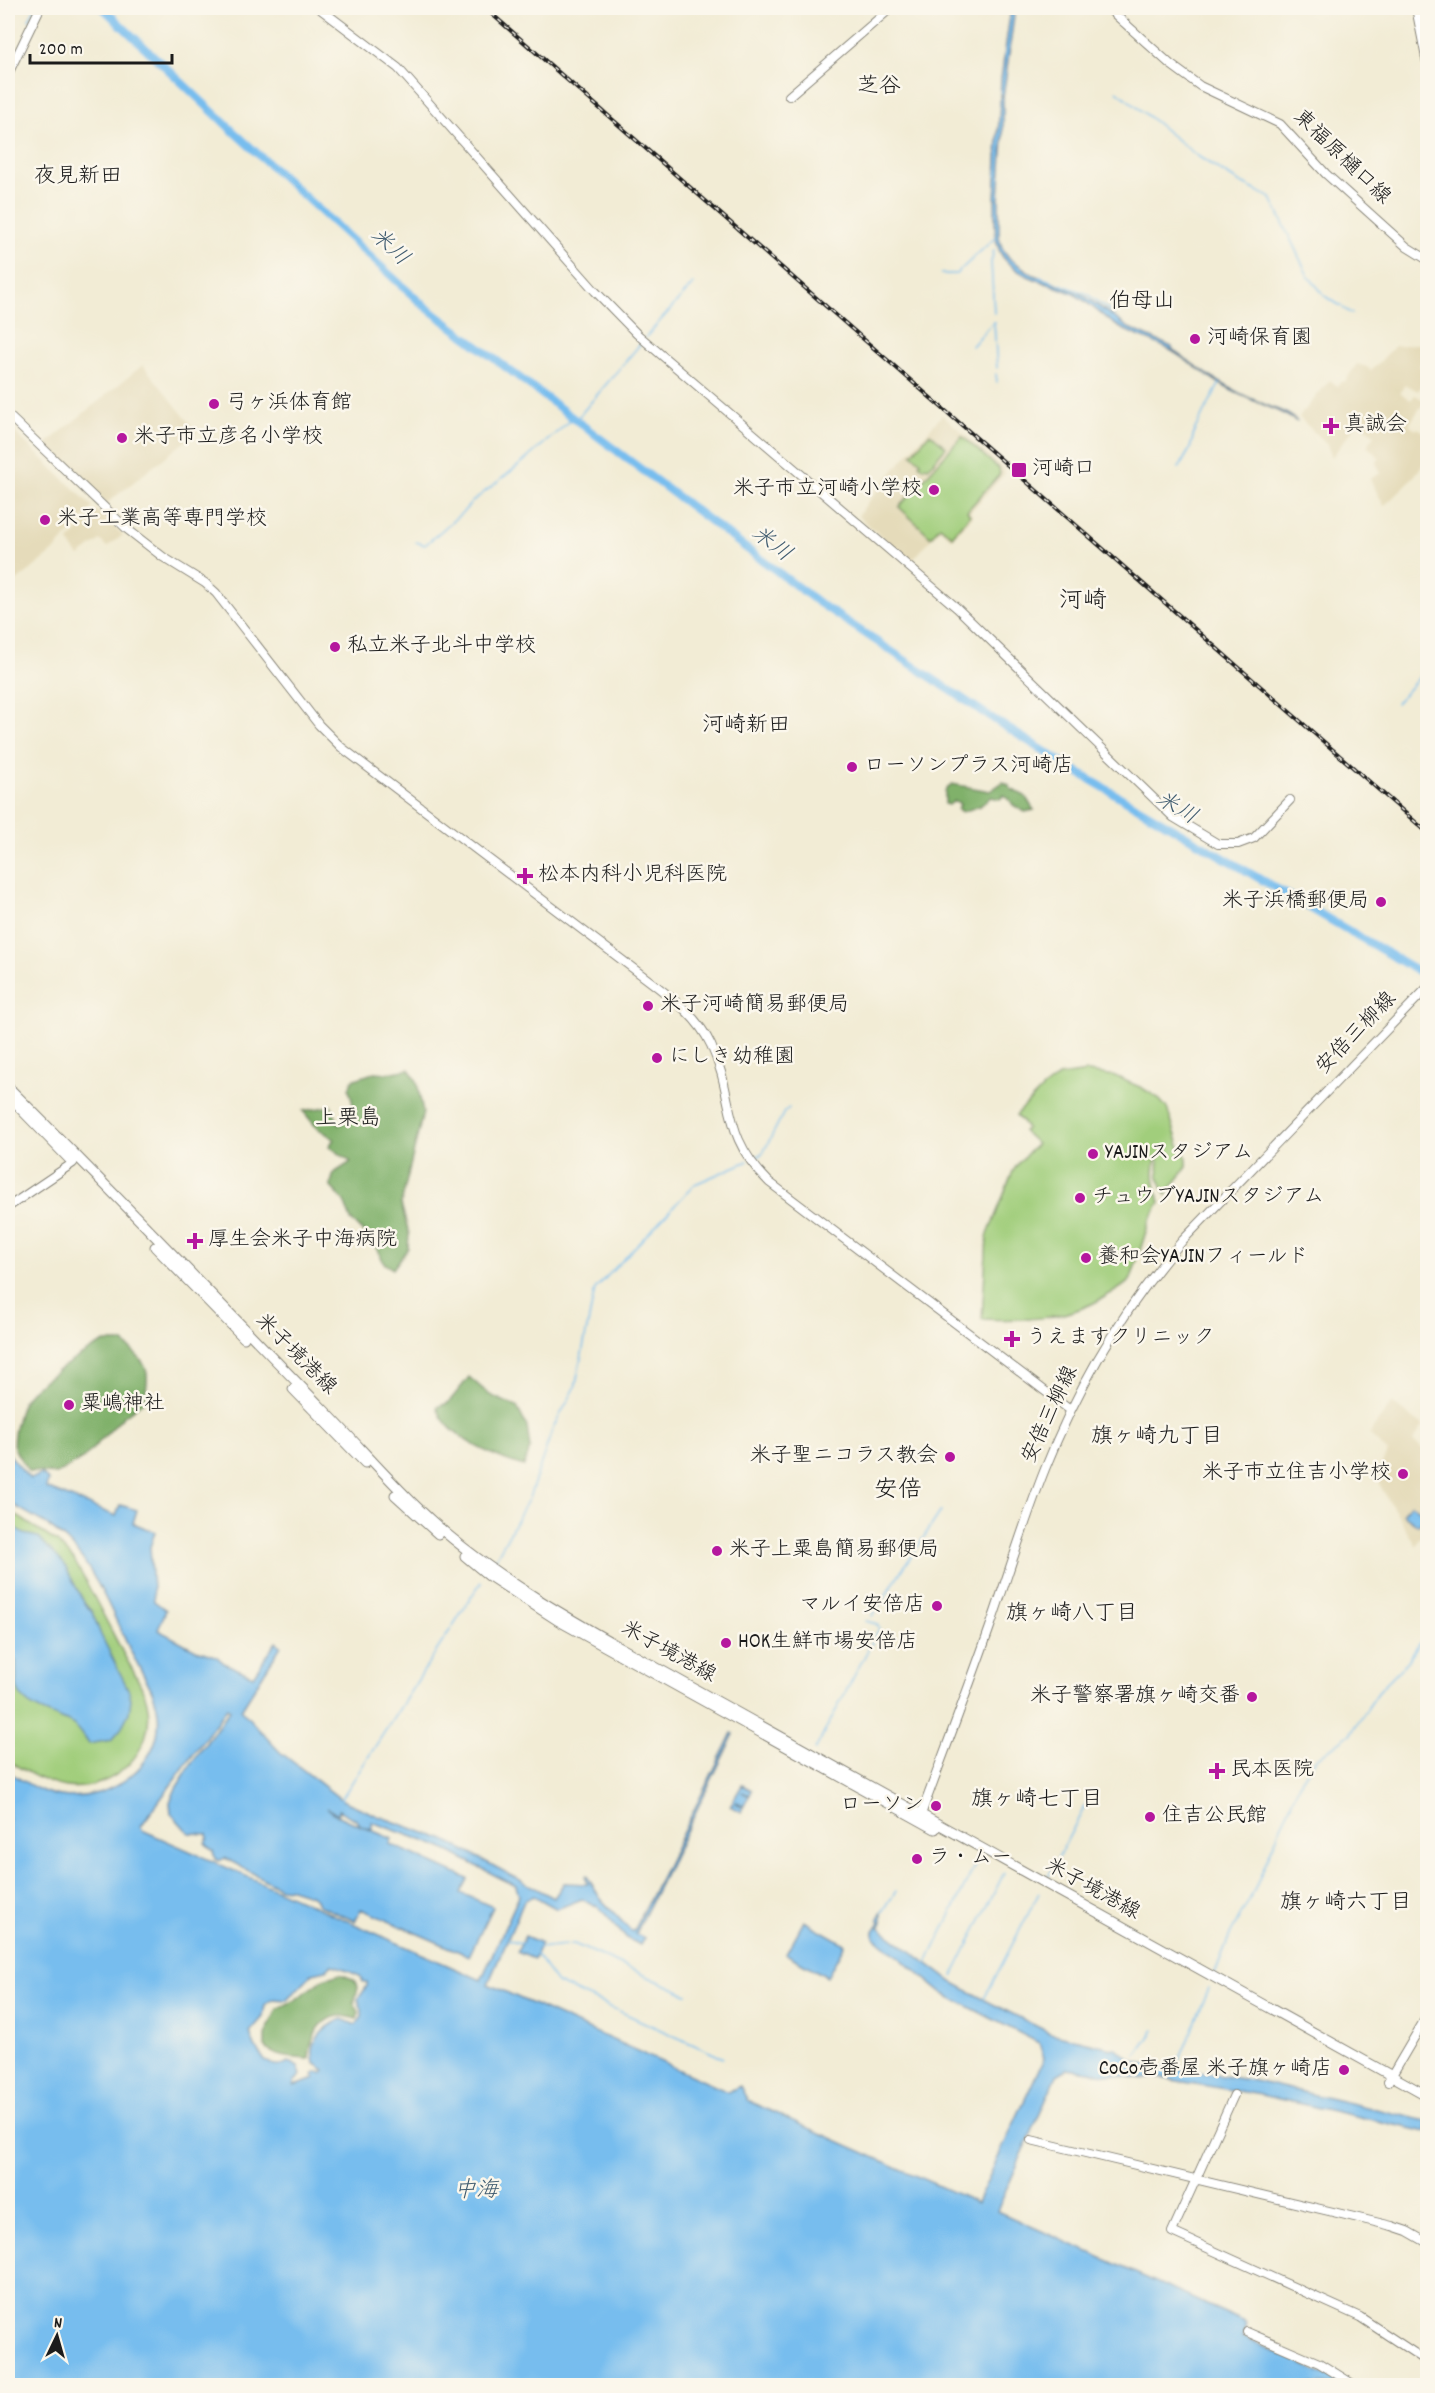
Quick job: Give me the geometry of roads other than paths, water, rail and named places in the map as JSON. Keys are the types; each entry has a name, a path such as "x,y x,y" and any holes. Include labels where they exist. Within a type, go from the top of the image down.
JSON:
{"main road":[{"name":"米子境港線","path":"8,1087 323,1409 382,1473 462,1546 527,1593 920,1817 1037,1887 1428,2102"},
{"name":"米子境港線","path":"8,1096 415,1514 489,1576 557,1620 619,1656 920,1817"},
{"name":"米子境港線","path":"1390,2080 1428,2096"}],"street":[{"path":"8,74 40,8"},
{"path":"319,8 398,68 560,252 637,334 957,608 1173,817 1218,844 1238,844 1254,838 1290,801"},
{"path":"789,96 891,8"},
{"name":"東福原樋口線","path":"1108,8 1170,64 1200,86 1280,124 1326,174 1407,247 1428,260"},
{"path":"1416,8 1428,68"},
{"path":"1424,8 1428,28"},
{"path":"8,415 127,529 216,593 319,725 340,747 646,978 685,1010 703,1030 714,1054 735,1136 754,1167 770,1182 1071,1410"},
{"name":"安倍三柳線","path":"920,1817 979,1659 1044,1470 1071,1410 1104,1350 1162,1264 1213,1207 1428,987"},
{"path":"8,1207 73,1163"},
{"path":"1390,2080 1428,2014"},
{"path":"1234,2095 1172,2232 1360,2317 1428,2362"},
{"path":"1031,2140 1403,2229 1428,2243"},
{"path":"1247,2332 1319,2363 1356,2385"}],"water":[{"path":"1011,8 1015,8 1003,98 999,199 999,237 1002,248 1010,259 1034,275 1083,295 1129,328 1172,347 1226,386 1286,413 1297,422 1227,388 1177,354 1123,329 1070,292 1029,277 1010,265 1003,257 996,237 995,200 1001,79"},
{"name":"中海","path":"8,1453 30,1479 42,1474 48,1480 46,1488 116,1516 120,1505 137,1510 133,1523 155,1532 150,1547 154,1601 166,1610 158,1630 196,1650 216,1656 224,1663 253,1676 276,1642 281,1646 241,1710 280,1752 342,1800 378,1816 445,1840 554,1898 564,1883 588,1884 585,1877 587,1876 600,1898 631,1931 634,1931 732,1733 734,1734 638,1929 636,1934 644,1938 640,1945 625,1937 599,1907 582,1899 557,1909 534,1896 525,1899 488,1984 728,2092 740,2086 748,2101 977,2203 1044,2058 1039,2043 944,1994 874,1937 874,1931 880,1922 878,1918 882,1912 882,1924 879,1927 952,1982 1050,2033 1114,2047 1134,2062 1255,2081 1427,2121 1427,2132 1261,2095 1154,2077 1146,2079 1067,2069 1057,2075 997,2211 1247,2323 1242,2337 1329,2376 1342,2385 8,2385 8,1772 33,1787 61,1796 79,1797 114,1787 142,1764 152,1749 157,1732 158,1714 155,1698 104,1596 78,1553 54,1530 8,1502","holes":["227,1708 230,1710 193,1761 170,1802 171,1813 185,1829 190,1833 207,1834 208,1838 205,1843 213,1851 215,1859 219,1861 225,1858 280,1888 310,1895 315,1898 318,1905 355,1921 361,1909 469,1956 493,1907 461,1893 468,1879 390,1844 392,1839 362,1826 372,1829 372,1822 440,1847 516,1886 519,1896 481,1980 142,1830 141,1826","327,1808 338,1814 339,1810 361,1826 338,1816","331,1965 339,1967 360,1976 363,1982 367,1982 367,1986 358,1999 362,2017 356,2025 342,2019 329,2026 319,2036 313,2048 314,2063 325,2070 323,2073 317,2072 313,2075 315,2079 294,2086 294,2082 301,2075 298,2067 289,2062 281,2065 268,2062 255,2046 250,2032 263,2017 265,2005 274,1999 287,2000 313,1973 326,1970"]},
{"path":"1411,1504 1426,1515 1418,1525 1403,1514"},
{"path":"8,1522 24,1534 38,1537 64,1564 85,1604 92,1612 131,1699 129,1713 120,1730 111,1740 89,1744 75,1726 35,1708 22,1697 18,1690 16,1661 8,1655"},
{"path":"742,1785 752,1790 750,1795 742,1792 749,1796 744,1806 736,1803 743,1807 741,1812 730,1806"},
{"path":"804,1921 845,1944 827,1977 786,1954"},
{"path":"525,1936 541,1943 534,1959 517,1952"}],"waterway":[{"path":"29,20 35,8"},
{"name":"米川","path":"103,8 423,305 819,603 1001,724 1084,776 1428,977"},
{"path":"1117,91 1196,155 1237,181 1271,198 1308,276 1326,297 1341,306"},
{"path":"941,274 956,274 997,236"},
{"path":"994,250 991,262 994,313"},
{"path":"1039,278 1087,294 1114,314"},
{"path":"645,338 693,284"},
{"path":"1343,308 1352,314"},
{"path":"972,346 993,322"},
{"path":"994,322 997,368"},
{"path":"575,421 642,342"},
{"path":"996,374 997,382"},
{"path":"1179,468 1190,449 1195,429 1220,383"},
{"path":"416,542 425,545 473,501 523,462 572,419"},
{"path":"1396,703 1428,668"},
{"path":"753,1159 763,1153 784,1112 789,1108"},
{"path":"493,1563 529,1498 553,1428 575,1388 595,1289 695,1184 748,1161"},
{"path":"872,1616 941,1511"},
{"path":"340,1801 481,1582"},
{"path":"815,1750 879,1629 877,1624 866,1621"},
{"path":"1215,1973 1229,1937 1254,1891 1299,1784 1315,1760 1350,1734 1382,1687 1408,1661 1428,1627"},
{"path":"1048,1877 1087,1802"},
{"path":"927,1963 978,1859"},
{"path":"953,1976 1004,1873"},
{"path":"882,1913 896,1891"},
{"path":"984,1999 1039,1893"},
{"path":"508,1939 523,1944"},
{"path":"539,1948 574,1944 687,1994"},
{"path":"535,1953 557,1983 723,2058"},
{"path":"1178,2064 1209,1988"},
{"path":"1136,2056 1154,2030"}],"railway":[{"path":"485,8 1428,833"}],"place":[{"name":"河崎保育園","path":"1195,339"},
{"name":"弓ヶ浜体育館","path":"214,404"},
{"name":"真誠会","path":"1331,426"},
{"name":"米子市立彦名小学校","path":"122,438"},
{"name":"河崎口","path":"1019,470"},
{"name":"米子市立河崎小学校","path":"934,490"},
{"name":"米子工業高等専門学校","path":"45,520"},
{"name":"私立米子北斗中学校","path":"335,647"},
{"name":"ローソンプラス河崎店","path":"852,767"},
{"name":"松本内科小児科医院","path":"525,876"},
{"name":"米子浜橋郵便局","path":"1381,902"},
{"name":"米子河崎簡易郵便局","path":"648,1006"},
{"name":"にしき幼稚園","path":"657,1058"},
{"name":"YAJINスタジアム","path":"1093,1154"},
{"name":"チュウブYAJINスタジアム","path":"1080,1198"},
{"name":"厚生会米子中海病院","path":"195,1241"},
{"name":"養和会YAJINフィールド","path":"1086,1258"},
{"name":"うえますクリニック","path":"1012,1339"},
{"name":"粟嶋神社","path":"69,1405"},
{"name":"米子聖ニコラス教会","path":"950,1457"},
{"name":"米子市立住吉小学校","path":"1403,1474"},
{"name":"米子上粟島簡易郵便局","path":"717,1551"},
{"name":"マルイ安倍店","path":"937,1606"},
{"name":"HOK生鮮市場安倍店","path":"726,1643"},
{"name":"米子警察署旗ヶ崎交番","path":"1252,1697"},
{"name":"民本医院","path":"1217,1771"},
{"name":"ローソン","path":"936,1806"},
{"name":"住吉公民館","path":"1150,1817"},
{"name":"ラ・ムー","path":"917,1859"},
{"name":"CoCo壱番屋 米子旗ヶ崎店","path":"1344,2070"}],"district":[{"name":"芝谷","path":"879,87"},
{"name":"夜見新田","path":"78,177"},
{"name":"伯母山","path":"1142,302"},
{"name":"河崎","path":"1083,602"},
{"name":"河崎新田","path":"746,726"},
{"name":"上栗島","path":"348,1119"},
{"name":"旗ヶ崎九丁目","path":"1157,1437"},
{"name":"安倍","path":"898,1491"},
{"name":"旗ヶ崎八丁目","path":"1072,1614"},
{"name":"旗ヶ崎七丁目","path":"1037,1800"},
{"name":"旗ヶ崎六丁目","path":"1346,1903"}]}
